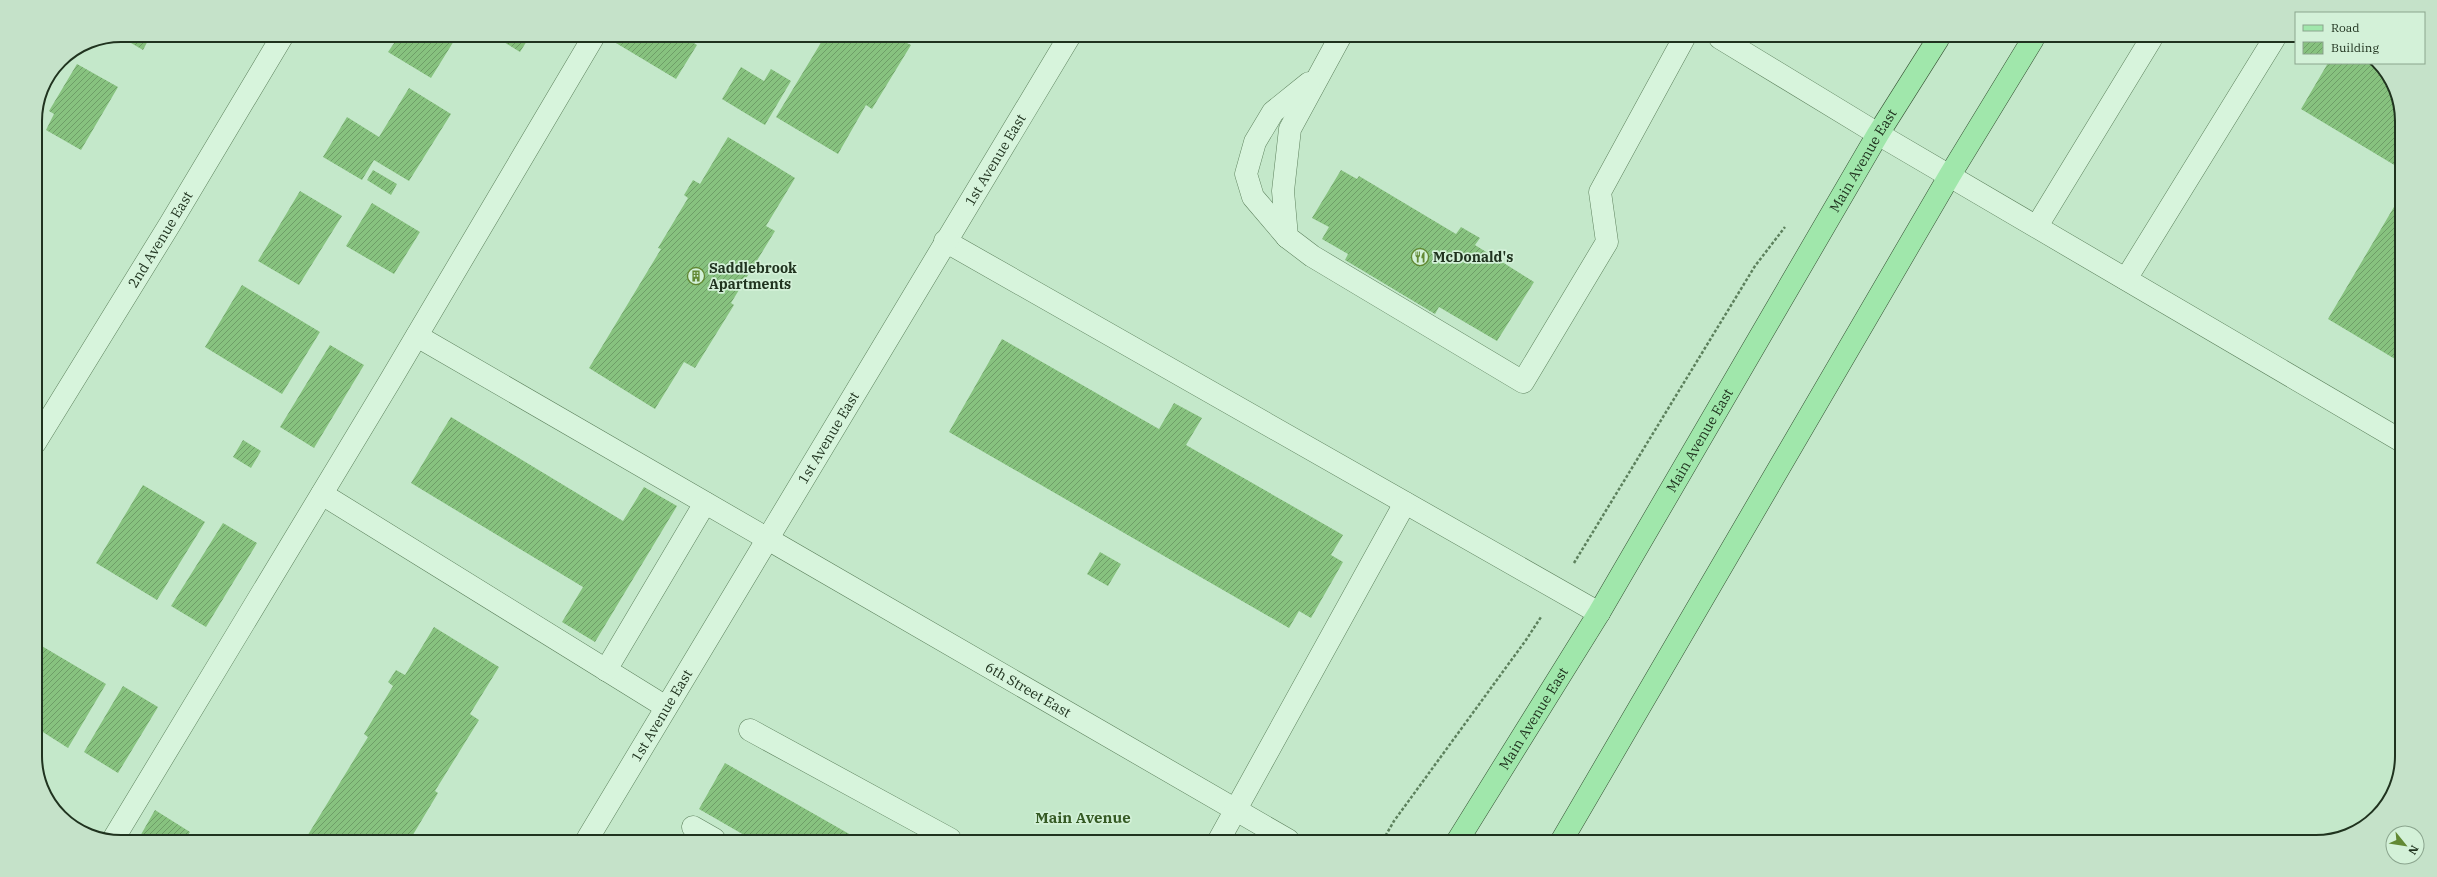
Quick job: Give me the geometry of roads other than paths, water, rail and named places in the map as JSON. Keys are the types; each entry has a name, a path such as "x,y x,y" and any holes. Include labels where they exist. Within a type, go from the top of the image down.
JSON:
{"main road":[{"name":"Main Avenue East","path":"1461,835 1599,613 1878,134 1936,42"},
{"path":"1565,835 1950,175 2031,42"}],"street":[{"name":"2nd Avenue East","path":"42,432 174,217 279,42"},
{"path":"116,835 417,336 590,42"},
{"name":"1st Avenue East","path":"590,835 1066,42"},
{"path":"1287,237 1284,191 1290,128 1316,77 1338,42"},
{"path":"1316,77 1274,112 1255,142 1246,174 1253,197 1287,237 1312,256 1523,382 1607,242 1600,192 1682,42"},
{"path":"1727,42 1792,80 1878,134 2395,437"},
{"path":"2037,226 2149,42"},
{"path":"2126,279 2272,42"},
{"path":"945,242 1599,613"},
{"name":"6th Street East","path":"417,336 1279,835"},
{"path":"322,494 666,707"},
{"path":"1222,835 1405,502"},
{"path":"606,670 706,503"},
{"path":"750,730 943,835"},
{"path":"693,827 707,835"}],"place":[{"name":"McDonald's","path":"1420,257"},
{"name":"Saddlebrook Apartments","path":"696,276"}],"district":[{"name":"Main Avenue","path":"1083,817"}]}
